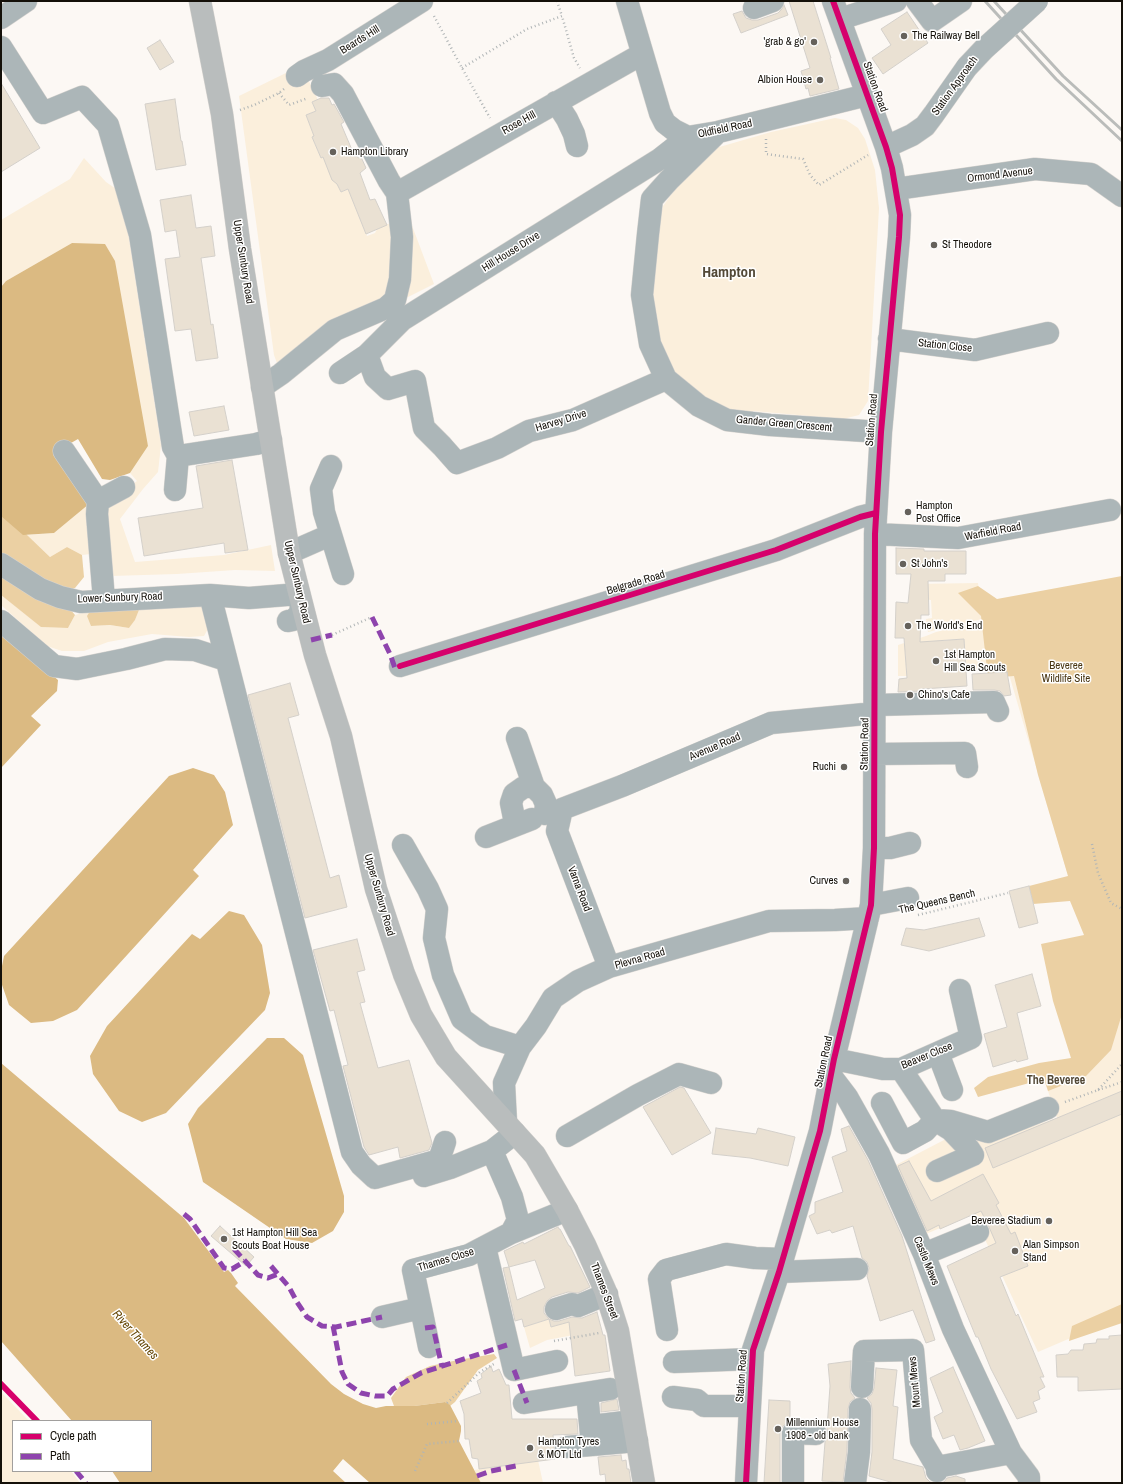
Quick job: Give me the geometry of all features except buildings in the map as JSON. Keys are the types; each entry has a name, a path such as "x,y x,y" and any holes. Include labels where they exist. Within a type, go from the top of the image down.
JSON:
{"highway":[{"name":"Upper Sunbury Road","path":"200,1 222,114 240,249 289,553 312,644 341,736 376,889 404,974 421,1015 446,1057 511,1127"},
{"name":"Thames Street","path":"511,1127 535,1156 567,1210 585,1245 607,1294 618,1331 644,1483"}],"street":[{"path":"1,18 26,1"},
{"name":"Oldfield Road","path":"627,1 662,118 665,123 674,130 688,137 766,121 866,96"},
{"path":"837,10 896,1"},
{"path":"917,1 932,21 961,1"},
{"name":"Station Approach","path":"886,147 912,135 925,126 967,67 984,49 1037,1"},
{"name":"Beards Hill","path":"297,76 304,71 328,60 393,9 428,8"},
{"name":"Station Road","path":"746,1483 753,1350 781,1266 820,1131 832,1068 870,911 874,848 875,534 881,432 900,215 892,168 886,147 866,96 837,10"},
{"path":"1,47 43,113 82,97 108,125 140,235 173,447 178,456 175,490"},
{"name":"Rose Hill","path":"397,193 642,54"},
{"path":"262,387 281,374 335,330 386,308 395,300 400,279 402,237 397,193 389,181 343,94 334,84 322,86"},
{"path":"556,102 567,119 574,134 577,146"},
{"name":"Gander Green Crescent","path":"718,132 684,165 652,200 642,295 650,344 666,379 698,406 727,420 770,425 881,432"},
{"name":"Hill House Drive","path":"340,373 366,355 402,320 660,159 688,137"},
{"name":"Ormond Avenue","path":"896,189 1035,170 1091,174 1122,196"},
{"name":"Station Close","path":"889,339 975,350 1048,333"},
{"name":"Harvey Drive","path":"366,355 375,377 388,389 415,381 424,428 457,464 497,448 529,431 573,420 666,379"},
{"path":"178,456 256,444 271,440"},
{"path":"70,447 101,500"},
{"path":"331,466 321,489 324,512 343,574"},
{"path":"104,600 97,514 101,500 124,487"},
{"name":"Warfield Road","path":"875,534 958,538 1110,510"},
{"name":"Belgrade Road","path":"400,666 776,550 860,517 876,513"},
{"path":"289,553 330,535"},
{"name":"Lower Sunbury Road","path":"1,564 40,589 60,597 81,602 210,595 249,598 299,594"},
{"path":"288,621 293,620 299,615 301,608 299,594"},
{"path":"210,595 352,1152 361,1165 375,1178 439,1160 446,1142"},
{"name":"Lower Sunbury Road","path":"249,598 276,612 304,634 312,644"},
{"path":"1,621 54,666 77,669 126,659 165,648 195,650 226,660"},
{"path":"922,696 954,704"},
{"path":"875,705 898,697"},
{"path":"875,705 994,702 998,711"},
{"name":"Avenue Road","path":"486,837 524,822 556,814 771,724 875,705"},
{"name":"Varna Road","path":"518,738 534,787 542,795 546,804 556,814 557,832 609,967"},
{"path":"875,754 964,753 967,767"},
{"path":"524,822 514,818 511,803 514,794 524,787 534,787"},
{"path":"874,848 890,848 910,843"},
{"path":"403,845 428,889 436,909 434,938 443,976 462,1019 485,1036 520,1047"},
{"name":"Plevna Road","path":"511,1127 504,1083 520,1047 536,1026 553,998 578,981 609,967 769,921 835,920 870,911 911,908"},
{"name":"Beaver Close","path":"832,1068 901,1068 970,1038 960,990"},
{"path":"938,1053 952,1090"},
{"name":"Castle Mews","path":"832,1068 879,1154 924,1254 953,1329 1011,1453 1029,1477 1029,1483"},
{"path":"901,1068 934,1120 951,1130 970,1149 973,1155 937,1171"},
{"path":"567,1136 638,1095 679,1074 711,1083"},
{"path":"882,1103 903,1142 925,1131 934,1120"},
{"path":"934,1120 951,1121 988,1132 1048,1108"},
{"path":"420,1177 450,1168 492,1151 511,1127"},
{"path":"492,1151 512,1197 518,1220 511,1233"},
{"name":"Thames Close","path":"421,1308 413,1270 469,1255 511,1233 567,1210"},
{"path":"924,1254 978,1232"},
{"name":"Thames Close","path":"485,1247 514,1370 557,1360"},
{"path":"667,1330 659,1279 666,1270 726,1254 755,1258 781,1266 857,1268"},
{"path":"556,1309 572,1304 578,1306 607,1294"},
{"path":"382,1317 421,1308 429,1348"},
{"name":"Mount Mews","path":"862,1387 864,1351 913,1350 921,1440 937,1469 1011,1453"},
{"path":"674,1362 752,1359"},
{"path":"524,1403 610,1389"},
{"path":"586,1393 592,1436"},
{"path":"673,1397 697,1400 704,1406 750,1406"},
{"path":"855,1483 859,1452 860,1409"},
{"path":"566,1447 592,1436 635,1431"},
{"path":"793,1483 793,1433 816,1434"}],"path":[{"path":"557,1 574,58 589,84"},
{"path":"428,8 500,134"},
{"path":"462,68 526,29 562,16"},
{"path":"222,114 241,110 279,93 297,76"},
{"path":"279,93 289,105 318,94 322,86"},
{"path":"766,121 766,154 803,158 810,175 819,185 871,153 886,147"},
{"path":"332,635 372,617"},
{"path":"1092,844 1098,873 1111,903 1122,908"},
{"path":"1098,1090 1122,1064"},
{"path":"1048,1108 1122,1082"},
{"path":"427,1424 458,1421"},
{"path":"415,1471 427,1444 459,1441"}],"green space":[{"path":"292,70 304,71 318,100 312,102 316,111 306,115 314,134 328,129 312,137 321,158 326,156 341,192 349,189 367,236 375,233 377,229 408,215 434,284 386,308 281,374 274,355 239,96"},
{"path":"835,118 846,120 858,128 865,139 875,170 879,208 868,401 859,415 843,419 753,411 751,418 701,403 664,364 648,302 652,243 663,206 684,177 716,148 771,132"},
{"path":"84,158 106,182 122,193 161,445 158,472 120,519 135,562 224,555 271,545 275,571 235,570 111,576 105,512 111,501 137,481 130,473 148,446 72,243 6,281 1,287 1,220 70,179"},
{"path":"89,504 91,554 82,555 67,547 50,557 27,535 54,533"},
{"path":"1,510 50,557 67,547 82,555 84,577 75,588 64,592 65,603 75,615 68,628 41,627 1,595"},
{"name":"Beveree Wildlife Site","path":"1122,576 1122,1014 1111,1050 1086,1076 1048,1091 1044,1079 978,1097 974,1088 988,1077 1039,1063 1071,1058 1053,1001 1041,944 1084,935 1070,901 1033,904 1029,886 1068,876 1038,775 1014,676 988,678 981,616 958,593 978,586 997,599"},
{"path":"978,583 982,619 928,632 926,619 932,618 931,600 914,599 914,584"},
{"path":"1122,591 1122,1316 1038,1352 973,1214 926,1234 892,1167 944,1140 955,1127 989,1141 1057,1118 1043,1076 1077,1064 1089,947 1008,671"},
{"path":"1,595 42,627 68,628 75,615 90,611 91,626 110,625 129,628 135,620 139,610 177,603 201,605 209,612 209,627 204,636 189,637 152,634 108,642 84,651 62,651 47,646 1,605"},
{"path":"127,605 139,610 135,620 129,628 110,625 91,626 87,616 92,608"},
{"path":"979,622 988,634 990,668 966,670 964,639 944,640 905,652 907,676 898,676 898,645 936,632"},
{"path":"1122,1304 1122,1323 1069,1341 1072,1326"},
{"path":"549,1319 551,1327 571,1321 579,1334 547,1340 530,1348 524,1327"},
{"path":"494,1354 497,1358 478,1370 455,1402 450,1406 445,1402 414,1406 394,1406 391,1398 406,1377 430,1366"},
{"path":"1,1392 28,1420 12,1420 12,1472 72,1472 80,1483 1,1483"},
{"path":"538,1460 543,1483 481,1483 474,1470"}],"water":[{"path":"72,243 105,244 115,261 148,446 130,473 110,480 102,479 78,439 57,451 89,504 54,533 23,535 1,516 1,287 6,281"},
{"path":"1,631 58,680 57,691 31,716 41,725 1,768"},
{"path":"193,768 214,775 225,792 233,825 193,870 199,876 77,1010 53,1021 31,1023 9,1005 1,982 1,971 4,956 169,776"},
{"path":"229,911 244,915 262,945 270,993 265,1010 166,1113 142,1122 119,1111 93,1074 90,1056 107,1026 192,934 200,939"},
{"path":"267,1038 284,1038 303,1055 344,1196 344,1212 333,1231 312,1243 286,1239 203,1182 188,1124 198,1108"},
{"name":"River Thames","path":"1,1063 184,1218 224,1272 228,1270 231,1273 238,1283 235,1286 331,1384 344,1394 363,1404 376,1408 386,1406 414,1406 445,1402 450,1405 461,1426 459,1441 481,1483 370,1483 343,1459 333,1471 346,1483 120,1483 113,1472 152,1472 152,1420 71,1420 1,1341"}],"railway":[{"path":"985,1 1056,79 1122,141"},
{"path":"994,1 1063,76 1122,130"}],"marked path":[{"path":"372,617 395,668 400,666"},
{"path":"311,640 332,635"},
{"path":"184,1214 190,1219 224,1268 232,1269 245,1261"},
{"path":"234,1249 258,1275 268,1278 278,1274"},
{"path":"271,1266 289,1287 307,1317 322,1326 336,1327 382,1317"},
{"path":"333,1326 342,1372 348,1384 361,1393 375,1396 387,1396 393,1389 421,1373 507,1345"},
{"path":"425,1328 433,1327 442,1367"},
{"path":"514,1370 527,1403"},
{"path":"477,1476 491,1471 516,1466"},
{"path":"77,1472 86,1483"}],"cycle path":[{"path":"746,1483 753,1350 779,1272 820,1131 834,1059 871,905 874,848 875,534 881,432 900,215 892,168 886,147 833,1"},
{"path":"400,666 776,550 860,517 876,513"},
{"path":"1,1384 36,1420"}],"place":[{"name":"The Railway Bell","path":"904,36"},
{"name":"'grab & go'","path":"814,42"},
{"name":"Albion House","path":"820,80"},
{"name":"Hampton Library","path":"333,152"},
{"name":"St Theodore","path":"934,245"},
{"name":"Hampton Post Office","path":"908,512"},
{"name":"St John's","path":"903,564"},
{"name":"The World's End","path":"908,626"},
{"name":"1st Hampton Hill Sea Scouts","path":"936,661"},
{"name":"Chino's Cafe","path":"910,695"},
{"name":"Ruchi","path":"844,767"},
{"name":"Curves","path":"846,881"},
{"name":"Beveree Stadium","path":"1049,1221"},
{"name":"1st Hampton Hill Sea Scouts Boat House","path":"224,1239"},
{"name":"Alan Simpson Stand","path":"1015,1251"},
{"name":"Millennium House 1908 - old bank","path":"778,1429"},
{"name":"Hampton Tyres & MOT Ltd","path":"530,1448"}],"district":[{"name":"Hampton","path":"729,273"},
{"name":"The Beveree","path":"1056,1081"}]}
